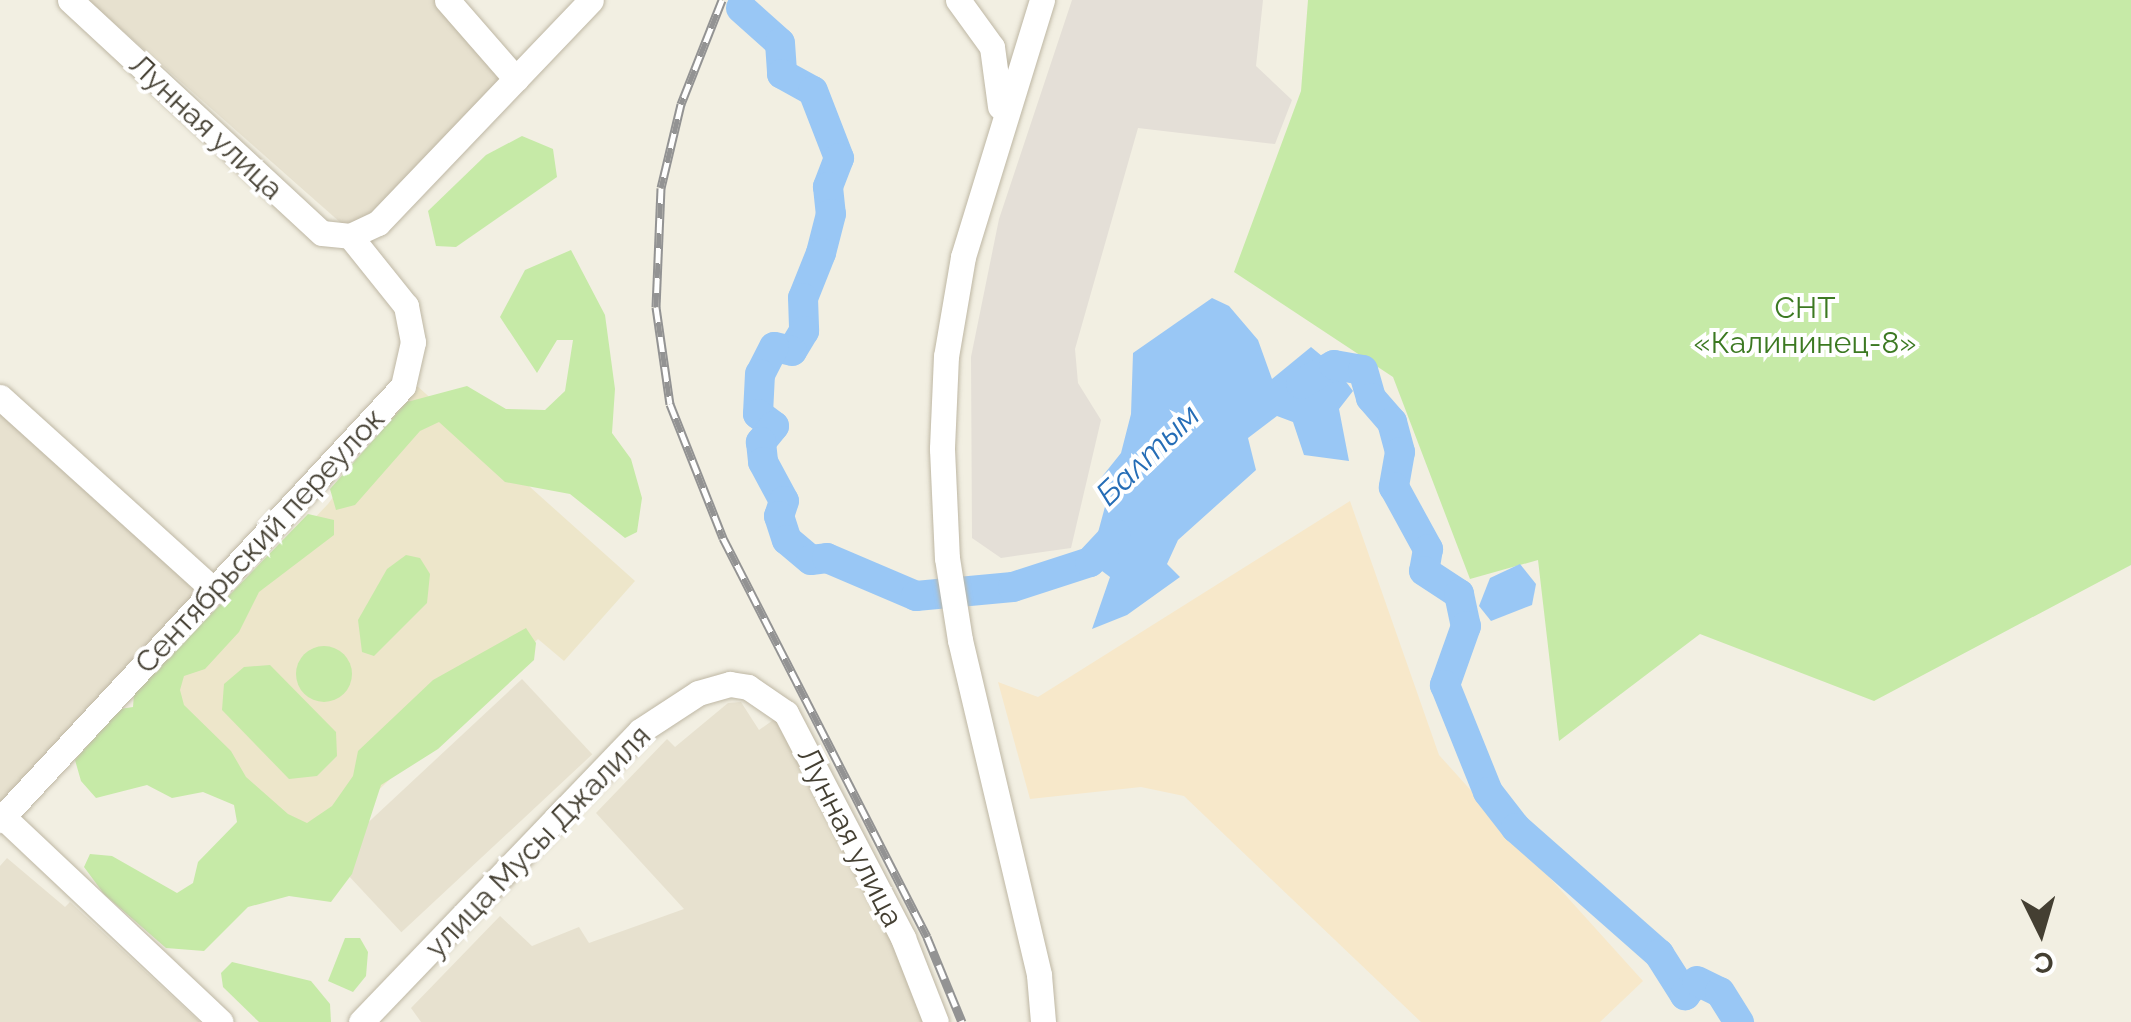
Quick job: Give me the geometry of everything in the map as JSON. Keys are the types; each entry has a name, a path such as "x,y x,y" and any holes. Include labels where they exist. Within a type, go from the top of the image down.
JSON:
{"street":[{"name":"Лунная улица","path":"70,0 322,233 350,236"},
{"path":"447,0 516,79"},
{"path":"350,236 378,223 591,0"},
{"path":"958,0 992,47 1000,121"},
{"path":"1042,0 1000,121 962,257 946,356 947,558 960,640 1039,975 1044,1022"},
{"name":"Сентябрьский переулок","path":"1,817 403,386 413,342 406,306 350,236"},
{"path":"0,397 215,591"},
{"name":"Лунная улица","path":"730,684 748,687 786,713 903,938 936,1022"},
{"name":"улица Мусы Джалиля","path":"362,1022 640,732 698,693 730,684"},
{"path":"1,817 221,1022"}],"shaded area":[{"path":"88,0 440,0 506,75 370,220 350,231"},
{"path":"1072,0 1263,0 1256,66 1292,100 1275,144 1138,128 1075,349 1078,383 1101,420 1071,548 1001,558 972,538 971,357 999,219"},
{"path":"416,385 635,581 564,661 538,639 310,855 143,698 328,504"},
{"path":"0,408 204,593 0,802"},
{"path":"1350,501 1439,755 1643,981 1600,1022 1421,1022 1184,796 1141,787 1030,799 998,682 1038,697"},
{"path":"522,679 592,754 401,932 331,857"},
{"path":"741,702 759,730 776,718 876,905 874,915 882,932 891,934 926,1022 421,1022 411,1008 500,916 532,946 579,927 589,943 684,909 596,813 667,739 675,747 728,703"},
{"path":"7,858 65,907 70,902 200,1022 0,1022 0,866"}],"green space":[{"name":"СНТ «Калининец-8»","path":"1308,0 2131,0 2131,565 1874,701 1700,634 1559,741 1538,560 1470,579 1393,377 1234,272 1301,91"},
{"path":"522,136 553,149 557,177 456,247 436,246 428,211 486,155"},
{"path":"571,250 605,315 615,389 612,433 631,459 642,498 637,532 625,538 570,494 505,482 439,422 420,431 355,505 336,510 330,489 407,402 467,386 506,409 545,410 565,391 573,340 557,340 537,373 500,317 525,270"},
{"path":"308,514 334,520 334,535 259,592 239,632 205,669 184,676 180,690 184,705 231,751 246,777 288,814 307,823 332,806 353,776 358,751 433,680 526,628 536,643 534,660 438,749 381,785 352,874 331,902 289,896 248,907 204,951 166,948 104,894 84,867 90,854 112,856 177,893 193,883 198,862 237,822 234,805 203,792 172,798 147,785 96,798 81,781 75,760 120,709 133,707 134,694"},
{"path":"406,555 420,558 430,574 427,603 374,656 362,652 358,620 387,569"},
{"path":"324,646 344,654 352,674 344,694 324,702 304,694 296,674 304,654"},
{"path":"270,665 336,732 337,756 317,776 289,779 222,710 224,684 244,667"},
{"path":"345,938 360,938 368,952 366,976 353,992 328,981"},
{"path":"232,962 311,981 330,1004 331,1022 259,1022 223,987 221,973"}],"water":[{"path":"1212,298 1229,306 1258,340 1272,379 1311,347 1334,366 1353,391 1339,409 1349,461 1304,455 1293,422 1277,416 1248,438 1256,470 1178,540 1167,564 1180,577 1127,615 1092,629 1110,577 1090,562 1106,503 1101,478 1121,453 1131,414 1133,353"},
{"path":"1520,564 1536,584 1532,605 1491,621 1479,606 1490,578"}],"waterway":[{"name":"Балтым","path":"741,8 780,43 782,74 813,91 839,158 828,187 831,214 821,253 803,298 804,331 792,351 774,347 760,374 758,414 774,426 761,442 763,462 784,501 779,516 787,540 811,560 827,558 916,596 1013,587 1090,562 1116,534"},
{"name":"Балтым","path":"1301,384 1334,365 1363,370 1371,398 1392,422 1400,452 1394,487 1428,549 1424,571 1459,594 1466,626 1445,685 1488,792 1516,828 1659,954 1685,995 1697,981 1720,992 1739,1022"}],"railway":[{"path":"722,0 681,104 661,188 656,307 670,404 723,538 927,937 962,1022"}]}
